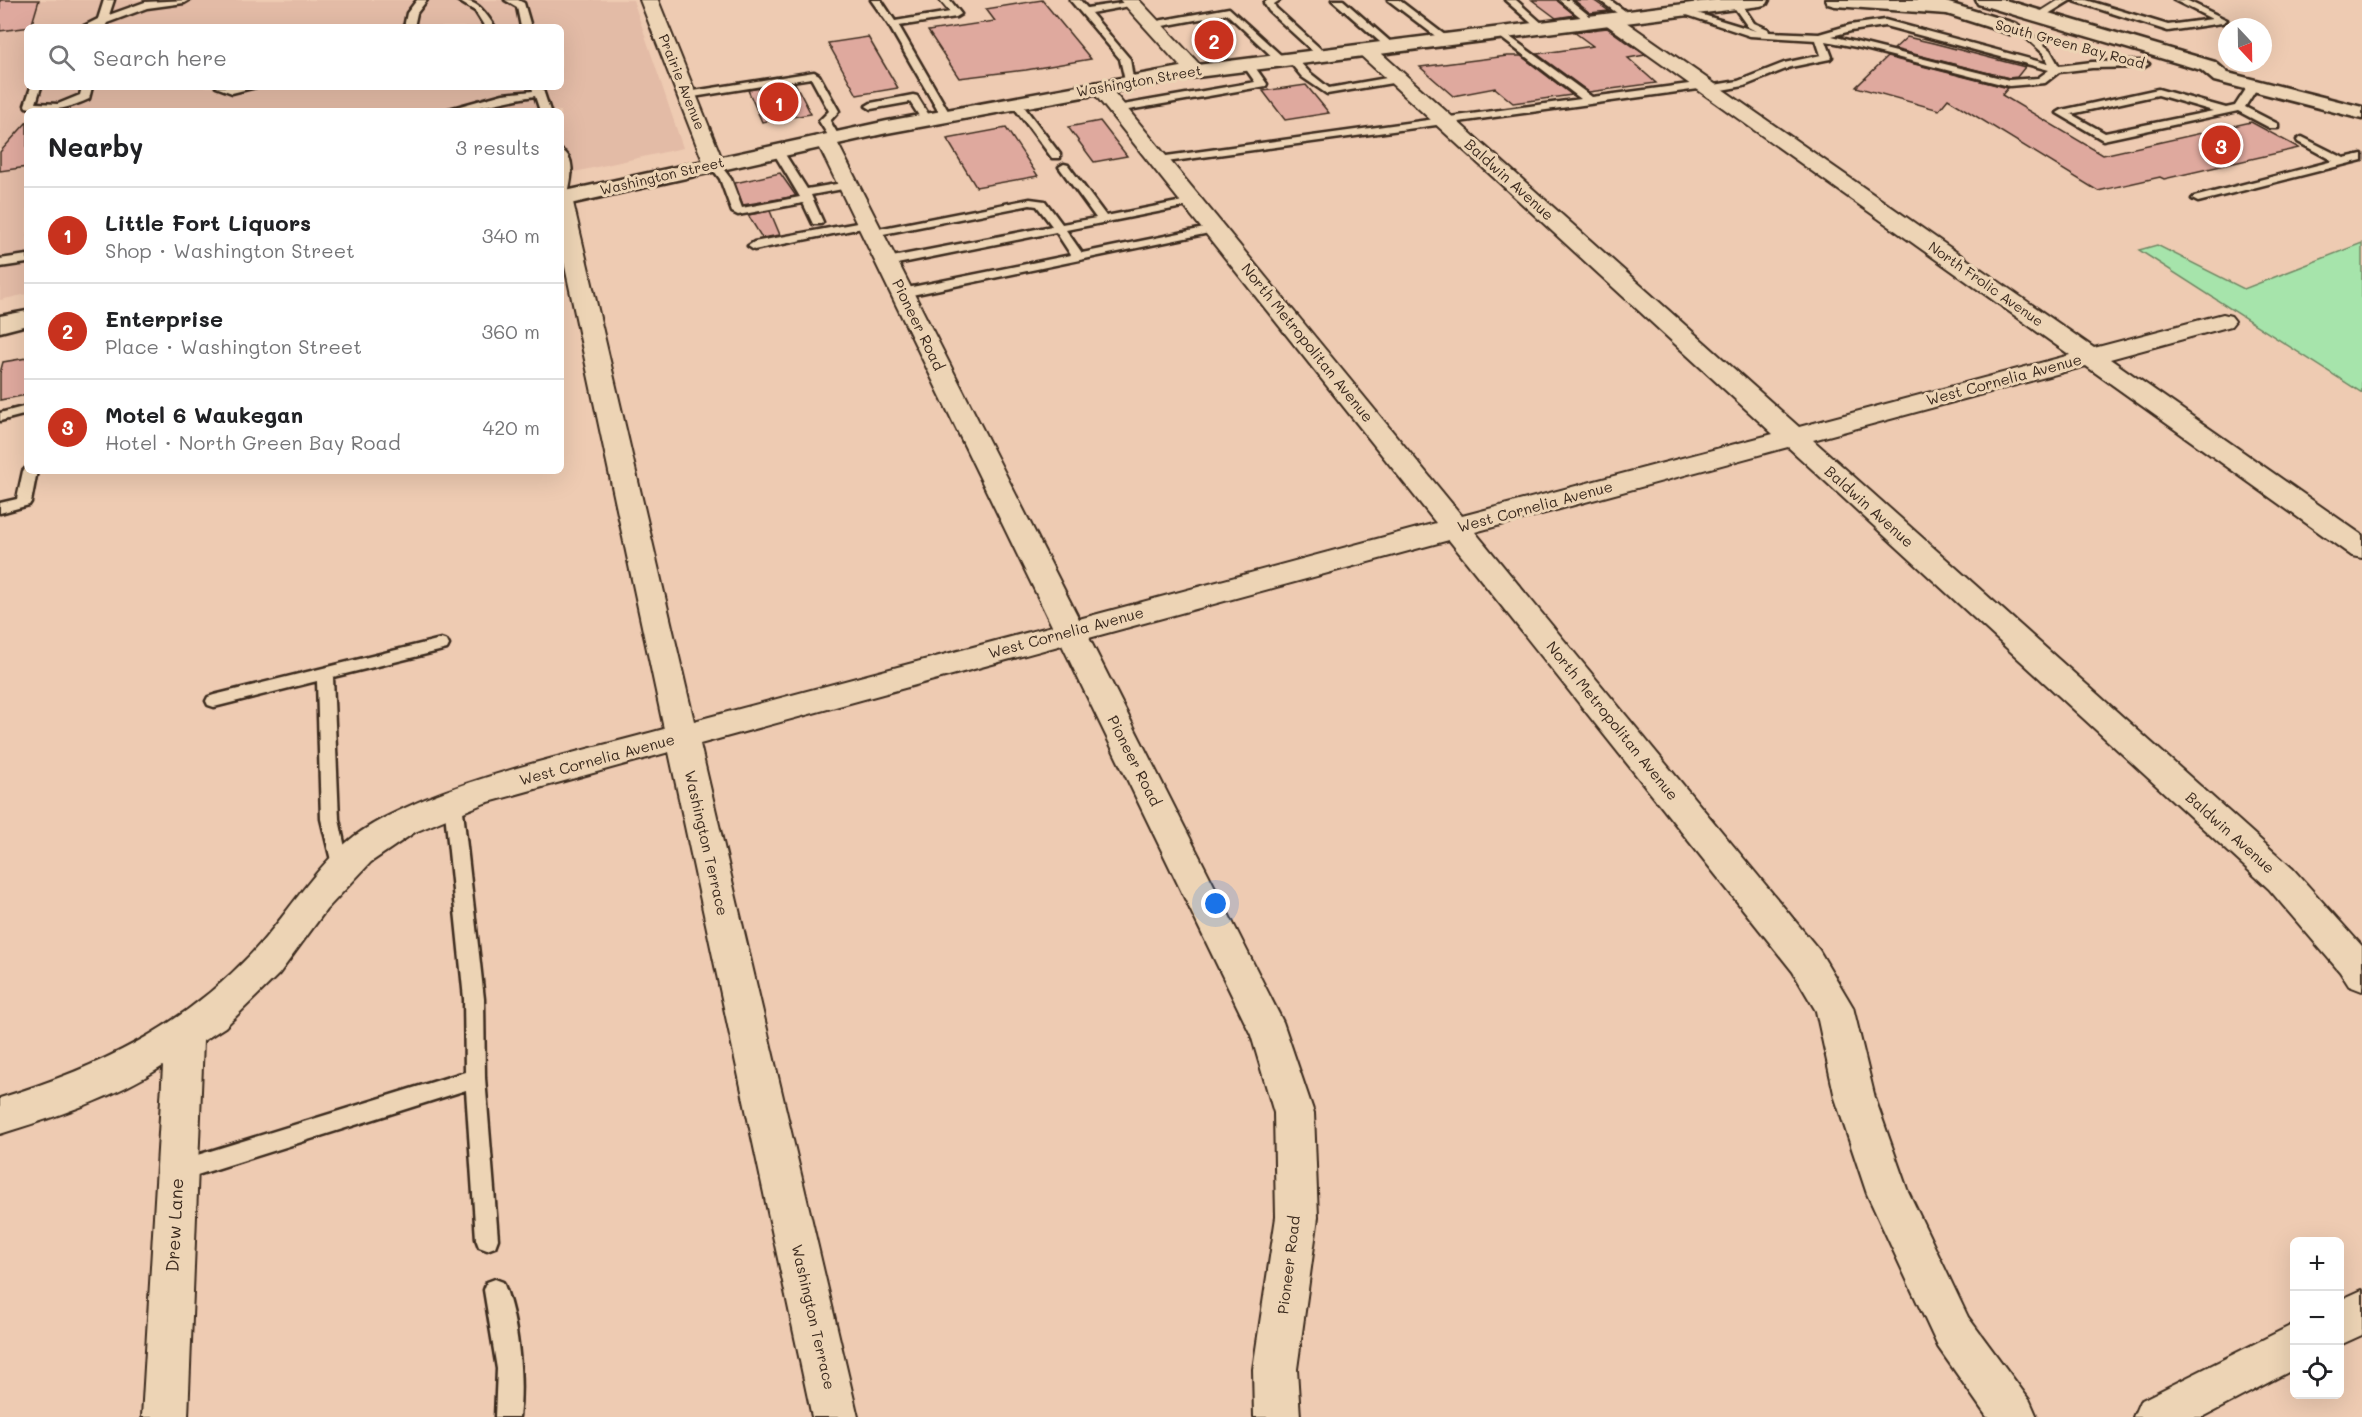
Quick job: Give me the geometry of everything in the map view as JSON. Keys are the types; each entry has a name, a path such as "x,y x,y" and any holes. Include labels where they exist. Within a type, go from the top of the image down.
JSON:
{"main road":[{"name":"Washington Street","path":"564,197 777,150 1015,102 1116,93 1192,72 1541,27 1608,14 1677,10 1760,0"},
{"path":"1835,0 1881,2 1955,11"},
{"name":"South Green Bay Road","path":"1920,0 1955,11 2032,25 2144,64 2199,78 2222,77"},
{"path":"1994,2 2032,25 2208,66 2222,77 2362,113"},
{"path":"0,324 24,319"}],"street":[{"name":"Prairie Avenue","path":"649,0 714,164"},
{"path":"1131,2 1192,72"},
{"name":"North Frolic Avenue","path":"1608,14 1707,87 2362,549"},
{"name":"Baldwin Avenue","path":"1378,48 1398,79 2281,879 2362,975"},
{"name":"North Metropolitan Avenue","path":"1116,93 1159,160 1806,961 1834,1006 1855,1098 1888,1194 1953,1332 2014,1417"},
{"name":"Pioneer Road","path":"830,139 848,185 1270,1034 1294,1113 1297,1217 1275,1369 1277,1417"},
{"name":"Washington Terrace","path":"564,224 568,259 682,737 836,1417"},
{"name":"West Cornelia Avenue","path":"0,1116 48,1101 131,1066 212,1015 267,963 314,900 359,852 403,823 477,792 2223,321"},
{"name":"Drew Lane","path":"165,1417 184,1032"},
{"path":"2344,1321 2362,1312"},
{"path":"2156,1417 2290,1349"}],"lane":[{"path":"103,23 109,0"},
{"path":"103,23 144,5 184,0"},
{"path":"410,24 412,13 422,0"},
{"path":"462,0 478,9 488,24"},
{"path":"510,0 521,5 525,24"},
{"path":"876,0 893,24 937,118"},
{"path":"893,24 956,14 945,0"},
{"path":"1075,0 1125,59 1116,93 1206,94 1262,84 1248,65"},
{"path":"1275,0 1269,3 1272,9 1322,55"},
{"path":"1337,0 1378,48"},
{"path":"1393,0 1445,39"},
{"path":"1510,0 1541,27"},
{"path":"1564,0 1608,14"},
{"path":"2056,69 2032,25 2066,0"},
{"path":"2076,0 2168,28 2222,20 2179,0"},
{"path":"1085,11 1131,2"},
{"path":"1736,3 1751,25 1774,35"},
{"path":"1677,10 1750,33 1820,37 1864,43 2010,81 2042,81 2056,69"},
{"path":"1152,25 1230,11 1286,60 1327,91 1398,79"},
{"path":"1820,37 1850,28 1882,26 2026,64 2056,69 2092,65 2144,64"},
{"path":"1499,32 1590,101"},
{"path":"1159,160 1590,101 1740,84 1788,65 1827,57 1820,37"},
{"path":"1192,72 1206,94"},
{"path":"687,95 814,75 834,111 824,121 830,139"},
{"path":"2239,108 2254,85"},
{"path":"35,90 30,105 41,108"},
{"path":"60,108 85,97 86,90"},
{"path":"456,108 502,92 537,90 543,108"},
{"path":"502,92 507,108"},
{"path":"2226,111 2158,92 2062,113 2103,137 2226,111 2239,108 2274,126"},
{"path":"871,106 913,98 937,118"},
{"path":"1015,102 1056,156"},
{"path":"2302,140 2343,162"},
{"path":"777,150 805,196 817,222"},
{"path":"2198,199 2362,157"},
{"path":"564,161 567,169 564,184"},
{"path":"714,164 725,179 738,213 848,185"},
{"path":"1064,167 1102,219"},
{"path":"754,246 1030,202 1041,203 1079,257"},
{"path":"887,262 1193,202"},
{"path":"902,294 1215,229"},
{"path":"0,263 24,259"},
{"path":"0,417 24,411"},
{"path":"0,508 24,502 29,474"},
{"path":"214,701 441,645"},
{"path":"326,673 330,819 340,872"},
{"path":"453,802 474,999 475,1078 487,1239"},
{"path":"177,1171 475,1078"},
{"path":"495,1290 507,1364 509,1405 507,1417"}],"shaded area":[{"path":"0,0 633,0 683,148 564,174 564,108 24,108 24,295 0,300"}],"green space":[{"path":"2362,243 2362,393 2139,250 2157,245 2244,289"}],"building":[{"path":"0,0 39,0 32,24 24,24 24,28 0,31"},
{"path":"1042,0 1091,59 959,78 928,31 995,21 986,9"},
{"path":"1532,0 1557,0 1575,15 1556,18"},
{"path":"1574,0 1593,0 1609,11 1590,13"},
{"path":"1607,28 1645,55 1628,58 1656,83 1589,92 1537,54 1593,46 1574,32"},
{"path":"868,37 898,88 857,95 828,43"},
{"path":"1907,37 2025,67 2017,77 2009,78 1894,49"},
{"path":"1521,56 1572,95 1513,103 1495,88 1453,96 1420,67"},
{"path":"1887,57 2008,88 2002,95 2103,155 2251,122 2299,148 2164,179 2160,177 2098,191 1948,99 1939,110 1856,87"},
{"path":"795,83 811,114 762,122 748,90"},
{"path":"1306,85 1329,113 1285,120 1263,91"},
{"path":"1100,121 1127,156 1094,162 1068,127"},
{"path":"24,125 24,167 0,171 0,152"},
{"path":"1006,128 1038,176 976,187 947,139"},
{"path":"780,173 796,196 743,205 735,183"},
{"path":"770,211 780,235 762,238 748,215"},
{"path":"24,358 24,396 0,400 0,373 3,362"}],"place":[{"name":"Enterprise","path":"1214,40"},
{"name":"Little Fort Liquors","path":"779,102"},
{"name":"Motel 6 Waukegan","path":"2221,145"}]}
